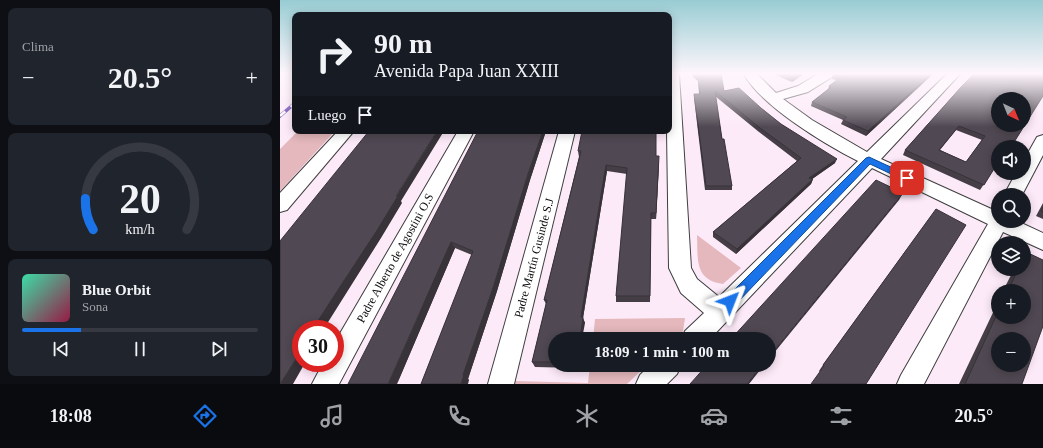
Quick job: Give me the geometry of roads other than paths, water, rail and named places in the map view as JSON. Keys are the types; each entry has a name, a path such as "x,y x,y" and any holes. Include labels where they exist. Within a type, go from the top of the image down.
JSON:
{"street":[{"path":"674,92 680,268 689,286 720,312"},
{"path":"767,92 798,119 822,135 869,160 991,217"},
{"path":"773,98 792,92"},
{"path":"701,332 936,92"},
{"path":"280,204 343,134"},
{"name":"Padre Alberto de Agostini O.S","path":"325,384 464,134"},
{"name":"Padre Martín Gusinde S.J","path":"502,384 566,134"},
{"path":"1017,188 1043,140"},
{"path":"910,384 995,228"},
{"path":"1014,228 1043,242"},
{"path":"649,384 661,372"}],"railway":[{"path":"280,116 292,106"}]}
